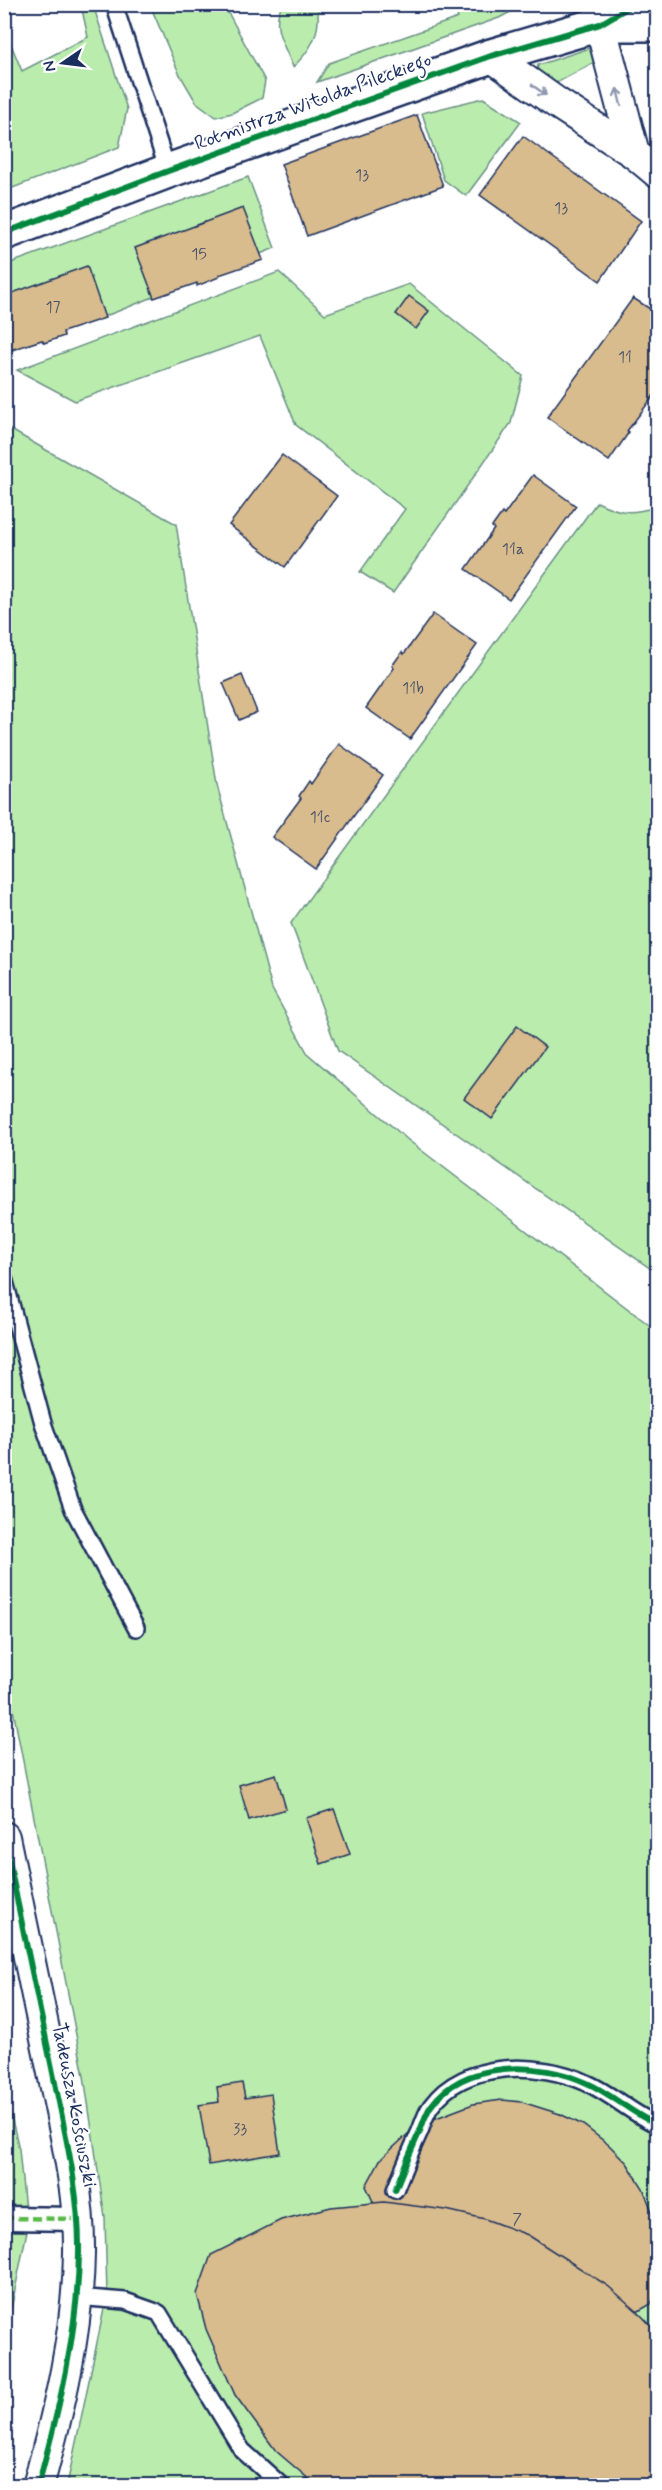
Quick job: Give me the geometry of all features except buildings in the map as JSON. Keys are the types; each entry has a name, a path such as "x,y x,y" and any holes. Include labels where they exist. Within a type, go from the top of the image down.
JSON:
{"street":[{"name":"Rotmistrza Witolda Pileckiego","path":"4,233 168,171 491,56 594,14 634,4"},
{"name":"Rotmistrza Witolda Pileckiego","path":"594,14 657,24"},
{"path":"594,14 634,153"},
{"path":"491,56 557,103 634,153 657,173"},
{"name":"Tadeusza Kościuszki","path":"4,1837 8,1880 70,2159 78,2218 79,2253 70,2348 57,2418 38,2486"},
{"path":"4,2218 78,2218"}],"lane":[{"path":"114,4 168,171"},
{"path":"4,1278 43,1423 73,1509 136,1628"},
{"path":"395,2190 430,2106 448,2088 500,2067 527,2067 585,2082 657,2125"},
{"path":"76,2297 125,2301 159,2313 242,2450 282,2486"}],"green space":[{"path":"81,5 93,5 127,109 119,147 5,191 5,30 22,71 88,37"},
{"path":"150,5 224,5 265,81 262,98 232,113 216,117 196,102 179,73"},
{"path":"282,5 324,5 318,11 313,42 293,67 278,28"},
{"path":"453,5 524,5 499,18 317,82 329,63 458,18"},
{"path":"593,47 595,62 556,83 537,70 538,65"},
{"path":"483,98 521,122 466,196 444,180 422,113"},
{"path":"248,177 275,248 116,312 5,353 5,265"},
{"path":"279,272 325,314 409,284 523,376 511,423 393,593 360,572 405,509 296,425 260,336 75,401 17,370"},
{"path":"4,426 176,524 217,785 272,989 308,1054 408,1140 657,1331 657,2485 67,2485 107,2295 105,2218 84,2076 5,1668"},
{"path":"597,502 627,512 657,507 657,1273 338,1051 291,923"},
{"path":"5,2090 19,2149 27,2231 5,2339"}],"marked path":[{"path":"4,2218 78,2219"}],"cycle path":[{"path":"4,233 168,171 491,56 600,24 634,4"},
{"path":"4,1837 67,2140 79,2230 78,2283 71,2341 60,2400 38,2486"},
{"path":"395,2190 431,2106 445,2091 463,2080 482,2073 526,2068 568,2076 587,2083 658,2125"}]}
